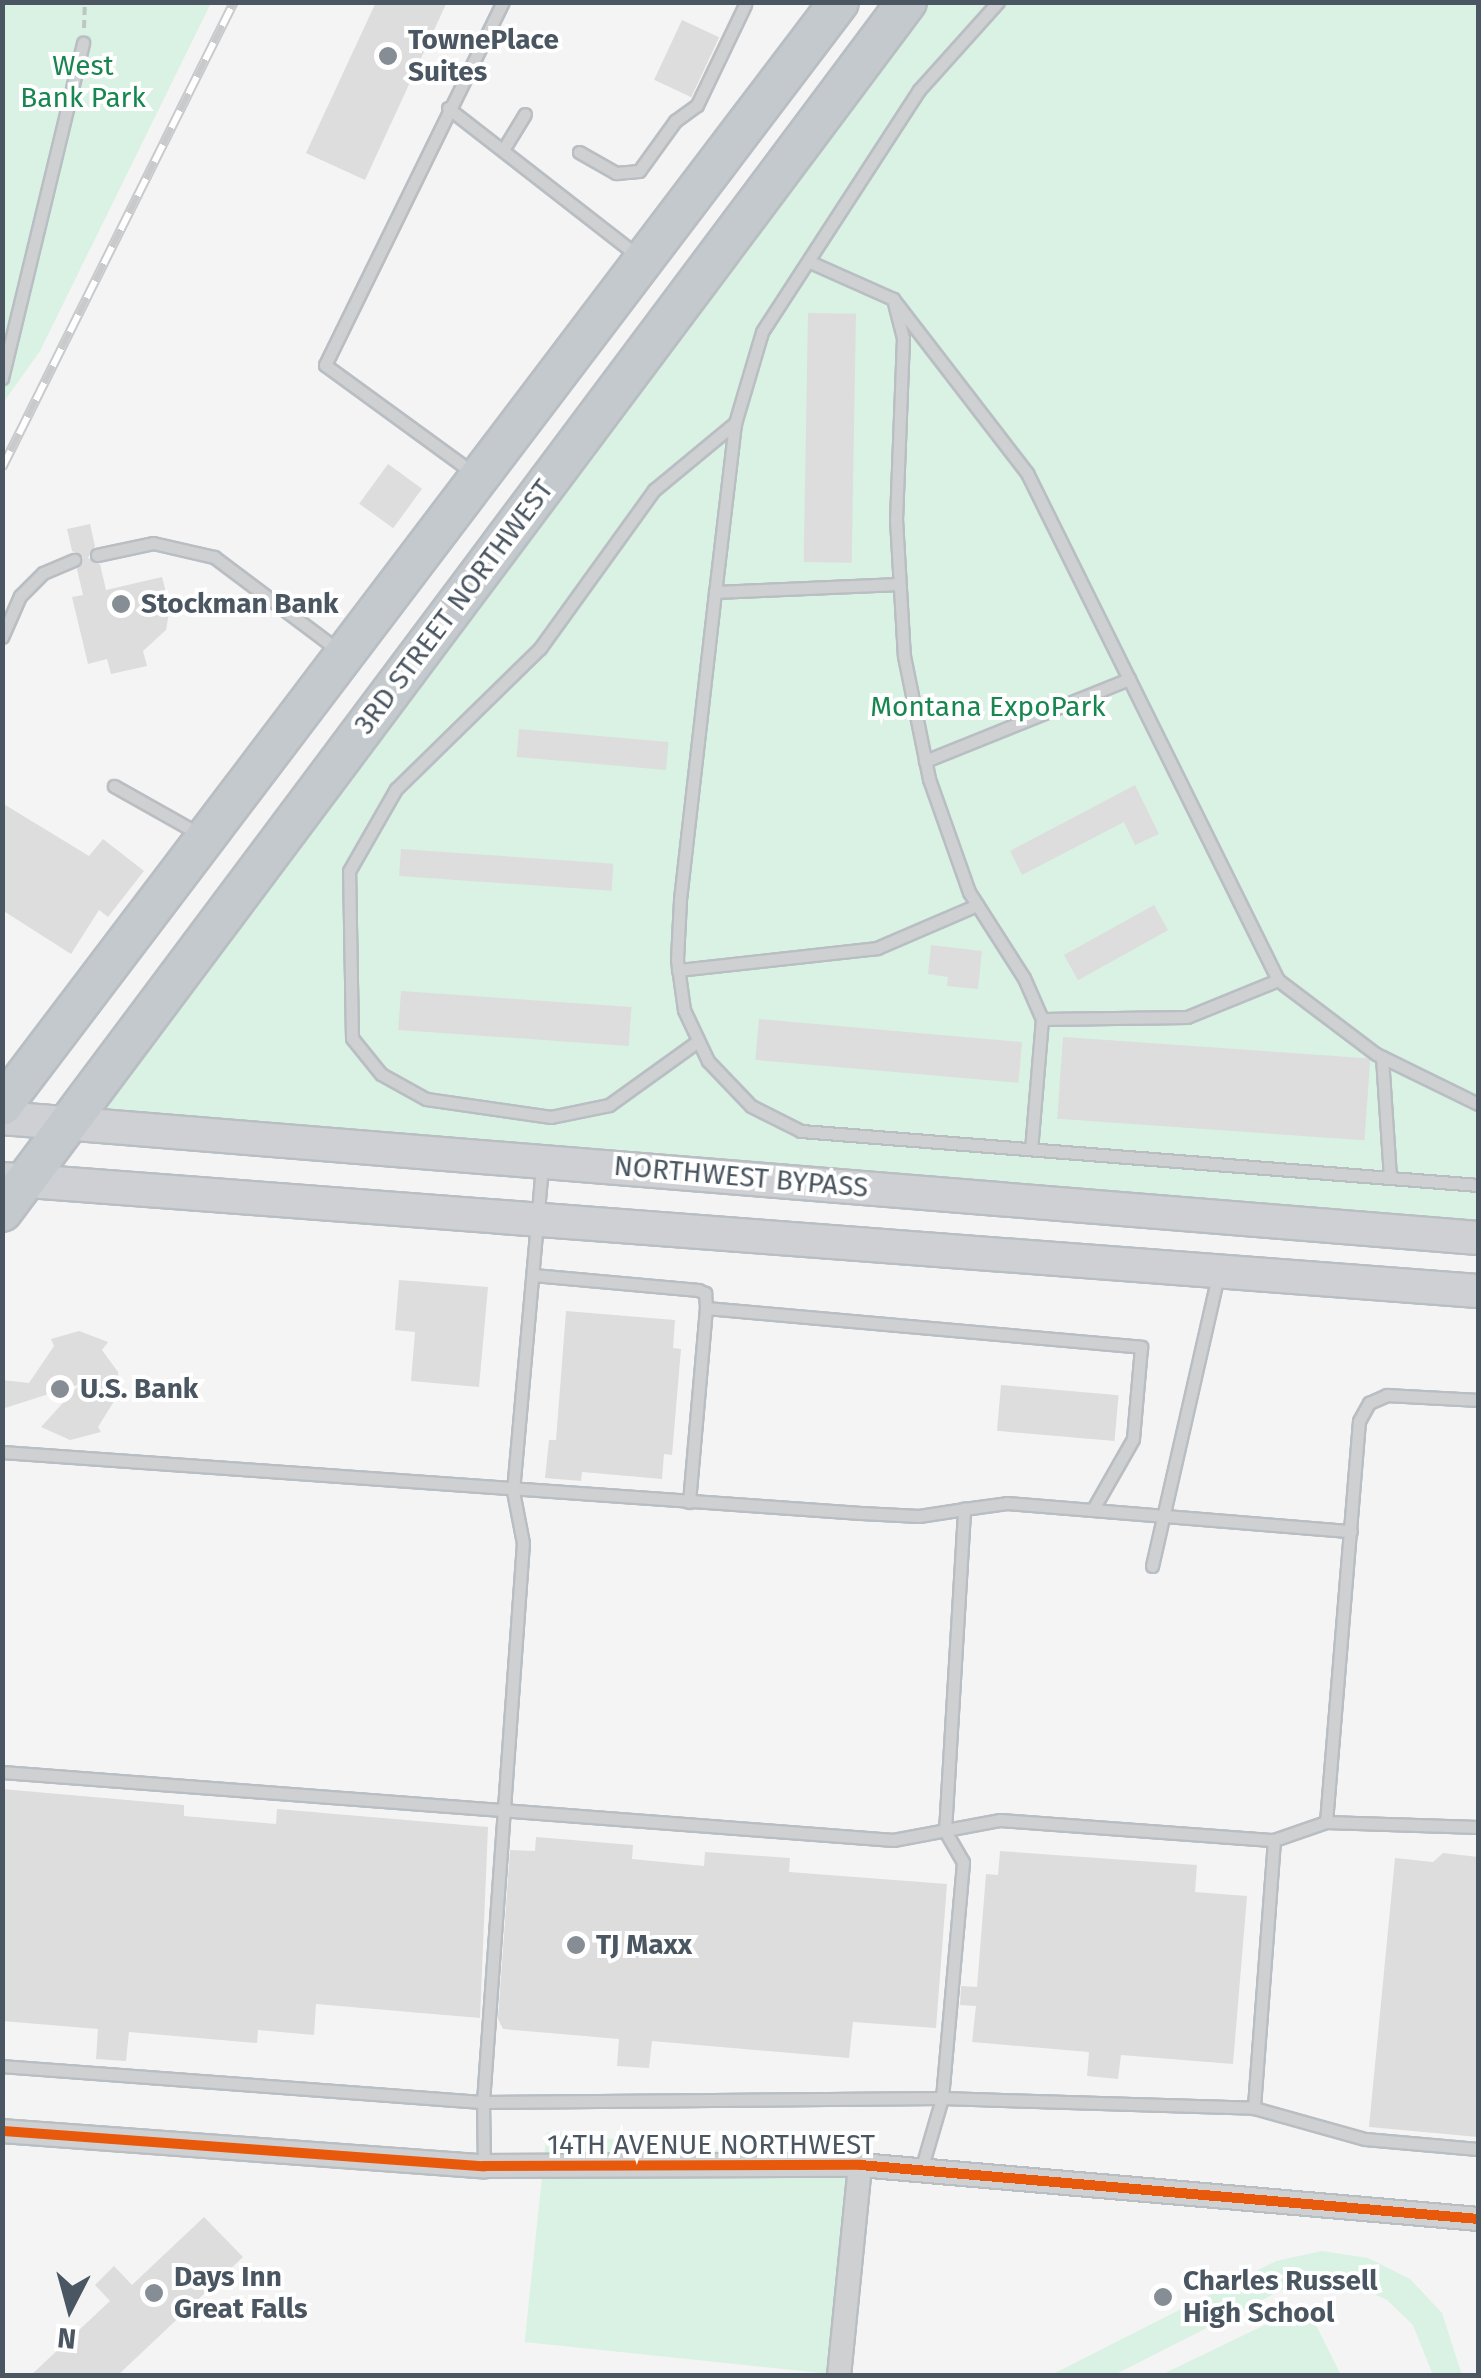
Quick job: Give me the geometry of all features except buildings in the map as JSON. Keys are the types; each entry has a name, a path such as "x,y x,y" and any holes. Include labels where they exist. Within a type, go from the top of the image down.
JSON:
{"highway":[{"path":"2,1106 476,475 839,2"},
{"name":"3RD STREET NORTHWEST","path":"2,1212 14,1181 72,1122 907,2"}],"main road":[{"name":"NORTHWEST BYPASS","path":"2,1118 1478,1238"},
{"name":"NORTHWEST BYPASS","path":"14,1181 1478,1290"}],"street":[{"name":"14TH AVENUE NORTHWEST","path":"2,2131 484,2166 860,2164 1478,2219"},
{"path":"840,2376 860,2164"}],"lane":[{"path":"476,475 325,365 503,2"},
{"path":"998,2 919,90 762,332 735,423 715,592 678,970 684,1010 708,1061 751,1106 801,1131 1478,1185"},
{"path":"579,152 616,173 638,171 675,121 697,104 745,5"},
{"path":"2,378 84,43"},
{"path":"448,108 641,258"},
{"path":"503,150 525,114"},
{"path":"810,262 893,300 1026,473 1278,980 1382,1057 1478,1104"},
{"path":"893,300 903,338 900,584 904,656 926,761 977,904 1042,1019 1031,1149"},
{"path":"698,1041 608,1105 551,1118 426,1100 381,1074 352,1038 349,872 396,789 540,648 654,490 735,423"},
{"path":"98,555 153,543 214,557 342,654"},
{"path":"2,637 20,596 42,573 74,560"},
{"path":"715,592 900,584"},
{"path":"926,761 1129,679"},
{"path":"114,786 204,838"},
{"path":"678,970 877,948 977,904"},
{"path":"1042,1019 1187,1018 1278,980"},
{"path":"1382,1057 1390,1178"},
{"path":"484,2166 483,2102 523,1543 513,1491 543,1161"},
{"path":"1152,1566 1219,1271"},
{"path":"533,1275 705,1293 689,1502"},
{"path":"706,1308 1141,1347 1133,1439 1093,1509"},
{"path":"1326,1822 1360,1421 1369,1403 1386,1394 1478,1400"},
{"path":"2,1452 513,1491 919,1516 1007,1503 1351,1530"},
{"path":"922,2170 942,2098 962,1862 944,1830 964,1509"},
{"path":"2,1772 893,1840 1000,1820 1274,1840 1326,1822 1478,1827"},
{"path":"1254,2108 1274,1840"},
{"path":"2,2066 483,2102 942,2098 1254,2108 1365,2139 1478,2149"}],"path":[{"path":"84,43 85,2"}],"green space":[{"name":"West Bank Park","path":"3,3 211,3 40,351 3,403"},
{"name":"Montana ExpoPark","path":"907,3 1478,3 1478,1238 73,1122"},
{"path":"547,2132 860,2165 838,2375 525,2342"},
{"path":"1322,2251 1368,2258 1410,2279 1442,2313 1462,2375 1433,2375 1413,2325 1387,2300 1355,2285 1319,2281 1284,2289 1114,2375 1051,2375 1276,2261"},
{"path":"1306,2305 1341,2375 1161,2375"}],"railway":[{"path":"2,468 234,2"}],"cycle path":[{"path":"2,2131 484,2166 860,2165 1478,2219"}],"place":[{"name":"TownePlace Suites","path":"388,56"},
{"name":"Stockman Bank","path":"121,604"},
{"name":"U.S. Bank","path":"60,1389"},
{"name":"TJ Maxx","path":"576,1945"},
{"name":"Days Inn Great Falls","path":"154,2293"},
{"name":"Charles Russell High School","path":"1163,2297"}]}
